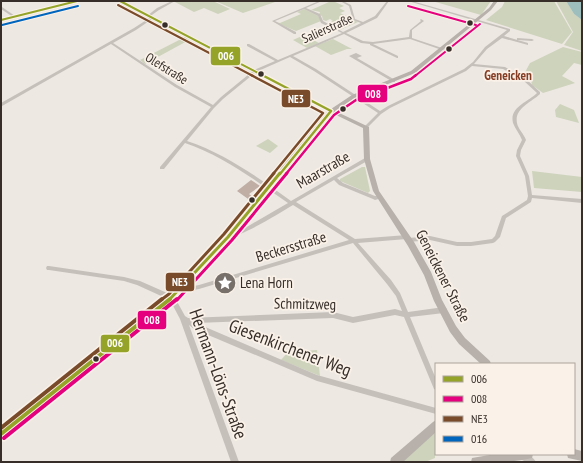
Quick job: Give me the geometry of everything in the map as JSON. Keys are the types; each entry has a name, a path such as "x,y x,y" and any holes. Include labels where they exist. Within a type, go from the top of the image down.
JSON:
{"main road":[{"path":"1,20 77,1"},
{"path":"120,1 331,111 366,127"},
{"path":"1,434 172,298 228,237 331,111 354,96 413,72 490,9 496,1"},
{"name":"Geneickener Straße","path":"366,127 367,159 374,186 408,238 428,274 438,301 453,329 462,341 486,363"},
{"path":"395,462 435,426"},
{"path":"476,462 516,455"}],"street":[{"path":"1,105 111,43 150,17 158,9 174,1"},
{"path":"295,33 273,21 321,1"},
{"path":"340,1 350,6 353,19 363,23"},
{"name":"Salierstraße","path":"162,168 213,107 255,71 344,33 376,17 388,1"},
{"path":"366,127 380,113 401,100 458,74 472,65 486,49 503,37 509,30 409,1"},
{"path":"1,8 14,16"},
{"path":"304,8 319,15 322,22 362,42 371,43 410,38 443,49"},
{"path":"410,38 411,30 423,21 421,20"},
{"path":"503,37 532,40"},
{"path":"513,39 527,44"},
{"name":"Olefstraße","path":"111,43 176,86 213,107"},
{"path":"371,43 397,57"},
{"path":"248,45 277,61"},
{"path":"290,56 315,70 380,113"},
{"path":"355,58 394,81"},
{"path":"472,65 504,68 525,80 539,93 521,105 516,113 515,123 524,140 518,156 527,176 530,196 582,201"},
{"path":"185,142 213,153 269,186 354,241 389,282 398,295 435,385"},
{"name":"Maarstraße","path":"228,237 247,229 367,159"},
{"path":"334,178 342,184 375,198 380,197"},
{"name":"Beckersstraße","path":"183,287 189,289 199,287 354,241 430,238 457,244 471,244 493,241 497,237 504,217 525,205 529,201 530,196"},
{"path":"49,268 124,279 138,283 172,298"},
{"name":"Hermann-Löns-Straße","path":"172,298 185,319 235,462"},
{"name":"Schmitzweg","path":"185,319 333,315 353,320 395,312 406,315 444,310"},
{"name":"Giesenkirchener Weg","path":"185,319 196,327 318,378 435,411"},
{"path":"523,455 532,462"}],"green space":[{"path":"213,1 230,9 218,14 204,8 194,12 175,2"},
{"path":"215,1 274,1 275,2 243,13"},
{"path":"327,1 333,1 344,6 339,8 345,11 340,13 349,17 341,18 347,21 352,19 358,22 340,30 327,24 333,21 330,19 326,21 323,20 322,16 319,15 320,12 306,9 311,10 329,2"},
{"path":"432,1 491,1 481,15"},
{"path":"505,1 554,1 572,32 562,44 486,20 502,7"},
{"path":"556,1 566,1 574,14 582,20 582,51 564,45 573,32"},
{"path":"304,9 318,16 321,21 296,31 274,22 280,23 301,14 297,12"},
{"path":"304,35 319,43 307,48 293,40"},
{"path":"185,37 189,40 145,64 140,60"},
{"path":"333,39 352,49 347,49 331,55 315,46"},
{"path":"563,47 582,52 582,65 574,63 562,76 575,83 543,93 532,85 531,80 523,76 530,63"},
{"path":"560,104 574,110 579,123 556,117 555,110"},
{"path":"268,139 278,146 270,153 256,146"},
{"path":"362,167 365,167 370,191 368,193 340,181 340,179"},
{"path":"532,171 582,177 582,192 534,188"},
{"path":"317,350 320,376 281,360 288,352"},
{"path":"435,432 435,458 425,462 402,462"}],"water":[{"path":"566,1 582,1 582,20 574,14"}],"building":[{"path":"251,180 260,186 249,194 254,198 251,201 237,191"}],"transit line":[{"name":"006","path":"1,20 77,1"},
{"name":"006","path":"120,1 331,111"},
{"name":"NE3","path":"1,428 169,294 224,234 323,113 118,5"},
{"name":"016","path":"2,25 78,6"},
{"name":"008","path":"408,6 476,25"},
{"name":"008","path":"4,438 175,302 232,240 334,115 356,100 411,79 480,24"},
{"name":"006","path":"1,434 172,298 228,237 331,111"}],"place":[{"name":"Lena Horn","path":"225,283"}],"district":[{"name":"Geneicken","path":"508,75"}]}
